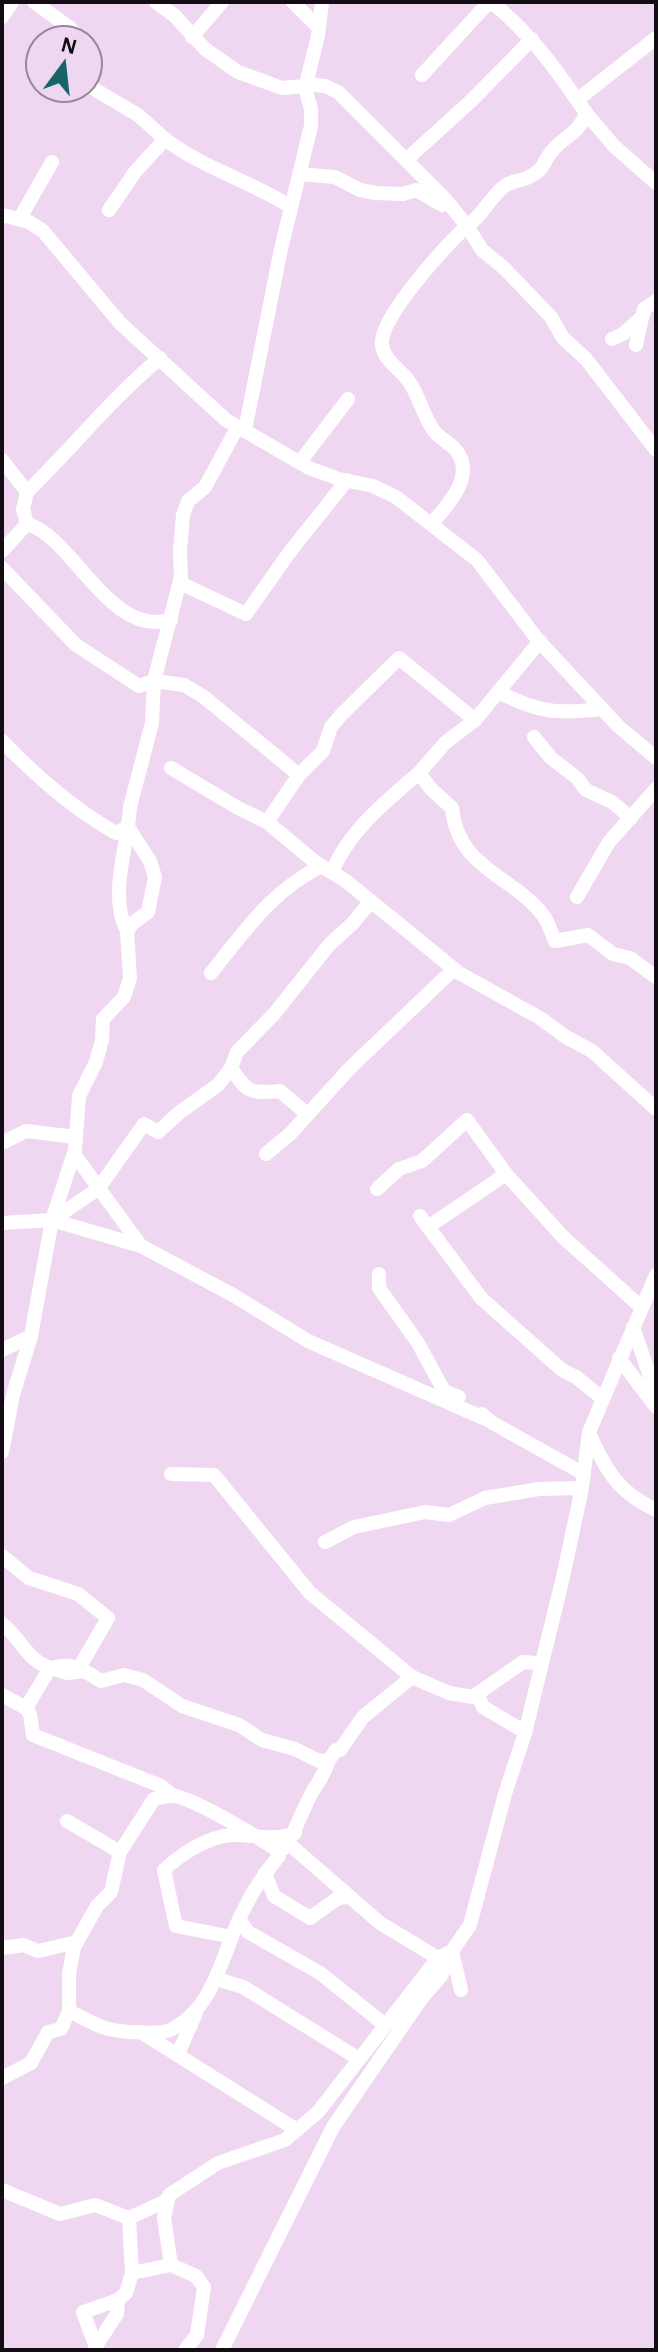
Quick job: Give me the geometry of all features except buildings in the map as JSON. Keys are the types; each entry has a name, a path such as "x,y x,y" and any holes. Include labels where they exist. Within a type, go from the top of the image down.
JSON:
{"street":[{"path":"2,17 12,2"},
{"path":"34,2 64,24"},
{"path":"156,2 175,16 205,49 238,72 282,88 315,85 338,92 463,220 482,250 504,268 551,317 563,338 586,359 656,450"},
{"path":"192,37 222,2"},
{"path":"293,2 319,28"},
{"path":"2,1452 8,1392 31,1336 52,1220 74,1154 79,1096 99,1051 103,1019 124,997 130,978 127,931 121,919 118,900 130,807 152,723 154,681 180,583 183,515 188,501 205,487 241,429 312,118 305,88 322,2"},
{"path":"422,75 496,4 532,39 614,146 656,183"},
{"path":"577,100 656,38"},
{"path":"406,160 472,100 532,39"},
{"path":"104,95 138,115 184,154 268,192 291,207"},
{"path":"299,174 335,177 360,190 376,193 403,194 416,190 463,220 480,217 508,183 519,182 545,166 548,155 583,124 586,113"},
{"path":"109,210 135,172 165,139"},
{"path":"20,218 52,162"},
{"path":"2,215 20,218 43,231 112,315 213,409 309,468 385,491 432,523 477,560 540,641 618,726 656,758"},
{"path":"432,523 458,493 461,464 457,450 433,430 410,382 390,361 381,346 383,330 463,220"},
{"path":"636,345 644,309 656,301"},
{"path":"612,339 623,334 641,318"},
{"path":"27,524 23,509 27,492 70,450 126,386 160,358"},
{"path":"300,462 348,399"},
{"path":"2,460 27,492"},
{"path":"180,583 246,614 347,480"},
{"path":"2,551 27,524"},
{"path":"27,524 36,527 58,547 102,596 141,619 161,623 171,620"},
{"path":"2,568 76,645 139,686 154,681 184,685 204,697 299,775"},
{"path":"211,973 272,899 301,876 327,869 386,801 419,773 445,743 475,720 540,641"},
{"path":"267,822 299,775 323,751 331,727 399,658 475,720"},
{"path":"498,692 524,705 543,710 565,713 602,709"},
{"path":"534,737 551,758 577,778 586,790 612,802 631,818"},
{"path":"2,741 65,800 101,825 116,833 128,827"},
{"path":"171,768 267,822 454,969 592,1051 656,1109"},
{"path":"419,773 452,808 454,827 470,853 485,870 521,895 545,918 555,941 588,935 613,954 630,958 656,977"},
{"path":"577,897 609,842 656,789"},
{"path":"127,931 148,912 155,877 150,861 128,827"},
{"path":"52,1220 98,1189 144,1124 158,1132 218,1085 231,1068 237,1052 274,1014 329,945 370,902"},
{"path":"266,1154 290,1134 351,1067 454,969"},
{"path":"231,1068 248,1089 260,1094 280,1091 307,1114"},
{"path":"377,1189 399,1169 422,1161 467,1120 506,1174 563,1237 642,1308"},
{"path":"2,1143 26,1131 76,1137"},
{"path":"74,1154 141,1246"},
{"path":"506,1174 424,1221 481,1298 562,1370 602,1398"},
{"path":"2,1223 52,1220 141,1246 233,1295 308,1341 488,1420 583,1481"},
{"path":"379,1274 379,1288 418,1343 444,1391 466,1400 488,1420"},
{"path":"222,2350 333,2127 421,1999 441,1976 452,1951 470,1925 488,1852 525,1733 583,1481 589,1432 656,1275"},
{"path":"633,1327 656,1394"},
{"path":"2,1350 31,1336"},
{"path":"619,1358 656,1407"},
{"path":"589,1432 615,1482 637,1501 656,1510"},
{"path":"171,1474 214,1475 310,1593 412,1677 449,1693 479,1698"},
{"path":"325,1542 354,1527 425,1512 449,1515 485,1498 583,1481"},
{"path":"2,1556 29,1578 78,1594 108,1618 82,1670"},
{"path":"2,1624 31,1656 51,1668 67,1673 82,1670 101,1681 124,1675 143,1680 182,1706 239,1725 262,1740 295,1749 319,1761 329,1760"},
{"path":"520,1729 483,1707 477,1694 523,1662 536,1663"},
{"path":"26,1708 51,1668"},
{"path":"178,2054 197,2009 217,1979 239,1919 265,1873 279,1856 314,1789 322,1781 329,1760 336,1750 340,1750 363,1717 412,1677"},
{"path":"2,1695 26,1708 33,1735 161,1786 173,1796 187,1800 258,1837 287,1842"},
{"path":"2,2078 31,2063 48,2032 61,2029 69,2011 71,1957 97,1906 111,1892 120,1852 154,1799 173,1796"},
{"path":"67,1821 120,1852"},
{"path":"232,1937 176,1926 164,1870 180,1855 230,1835 286,1837 287,1842 380,1923 438,1958"},
{"path":"265,1873 274,1896 310,1918 338,1898 350,1897"},
{"path":"239,1919 248,1932 320,1973 385,2025"},
{"path":"2,1948 23,1945 38,1951 77,1942"},
{"path":"171,2265 164,2218 169,2195 218,2163 285,2140 318,2112 438,1958 452,1951"},
{"path":"452,1951 461,1990"},
{"path":"217,1979 243,1987 359,2059"},
{"path":"69,2011 108,2029 168,2032 197,2009"},
{"path":"141,2032 297,2130"},
{"path":"2,2190 60,2214 95,2205 129,2218 168,2200"},
{"path":"96,2348 83,2312 118,2300 126,2293 132,2273 129,2218"},
{"path":"132,2273 171,2265 196,2276 204,2287 197,2335 185,2350"},
{"path":"96,2348 117,2314 118,2300"}]}
